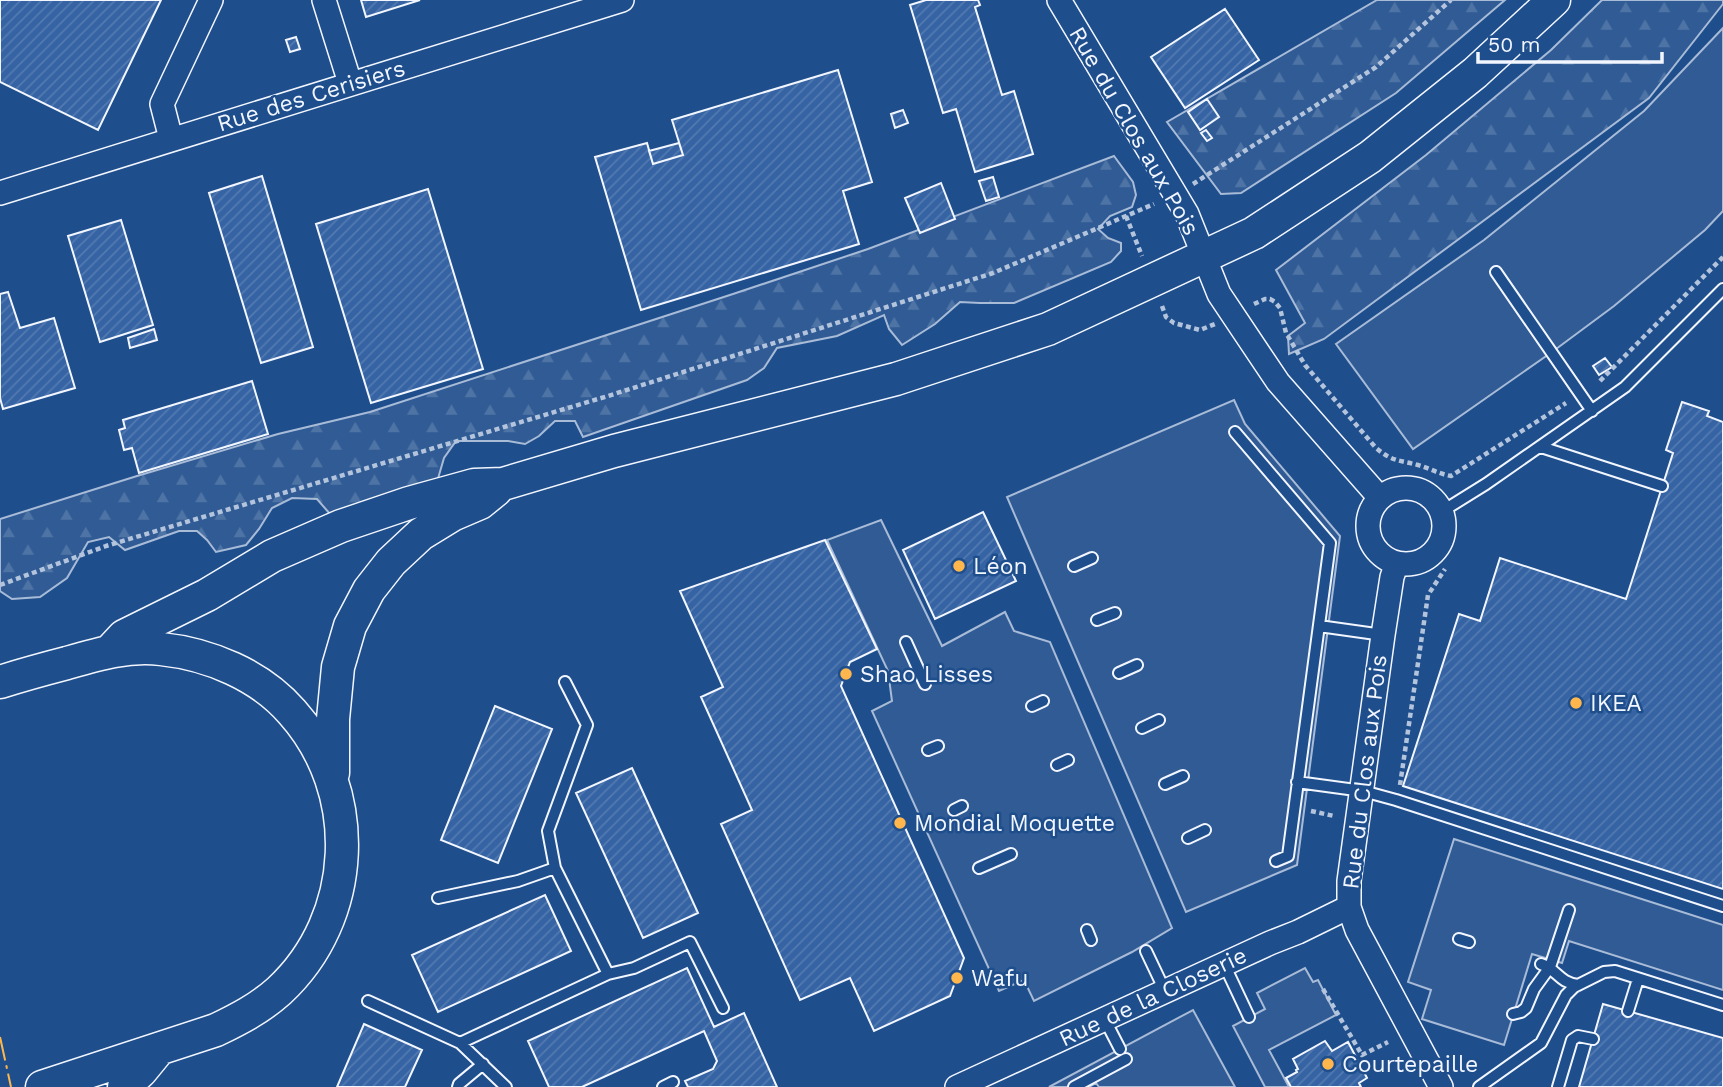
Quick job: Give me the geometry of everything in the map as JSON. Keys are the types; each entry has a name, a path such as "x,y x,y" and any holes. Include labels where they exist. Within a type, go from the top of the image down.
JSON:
{"main road":[{"path":"110,651 124,636 207,595 272,556 310,539 409,503 474,485 503,484 614,451 908,374 1048,329 1254,233 1370,157 1475,73 1555,0"},
{"path":"333,782 333,719 338,667 350,626 369,590 391,562 421,534 452,515 480,503 503,484"},
{"path":"0,682 110,651 138,648 200,656 241,672 266,688 292,711 316,744 333,782 342,830 341,862 329,920 316,944 281,990 243,1018 216,1030 42,1087"},
{"path":"124,1087 160,1048"}],"street":[{"path":"171,139 162,104 211,0"},
{"path":"324,0 350,83"},
{"name":"Rue des Cerisiers","path":"0,193 622,0"},
{"name":"Rue du Clos aux Pois","path":"1059,0 1187,214 1219,294 1278,382 1380,498"},
{"path":"1415,489 1426,494 1441,512 1443,536 1438,547 1420,561 1408,564 1386,559 1370,541 1368,518 1380,498 1390,491 1415,489"},
{"name":"Rue du Clos aux Pois","path":"1397,563 1392,577 1383,635 1349,881 1349,907 1357,930 1441,1087"},
{"name":"Rue de la Closerie","path":"957,1087 1349,907"}],"lane":[{"path":"1496,272 1592,411"},
{"path":"1441,512 1541,447 1625,387 1723,289"},
{"path":"1235,432 1270,481 1310,528 1330,543 1288,856 1276,861"},
{"path":"1541,447 1662,486"},
{"path":"1074,566 1092,558"},
{"path":"1313,589 1325,584"},
{"path":"1097,620 1115,613"},
{"path":"1319,626 1383,635"},
{"path":"906,642 925,684"},
{"path":"1303,658 1315,653"},
{"path":"1119,673 1137,665"},
{"path":"565,682 587,725 548,831 555,868 608,974"},
{"path":"1142,728 1159,720"},
{"path":"1294,729 1306,724"},
{"path":"1057,765 1068,760"},
{"path":"1165,784 1183,776"},
{"path":"1284,796 1297,787 1363,791 1723,906"},
{"path":"1188,838 1205,830"},
{"path":"979,868 1011,854"},
{"path":"438,898 518,881 555,868"},
{"path":"1513,1014 1527,1008 1569,910"},
{"path":"460,1042 608,974 634,968 690,942 723,1008"},
{"path":"1146,951 1166,990"},
{"path":"1224,964 1249,1017"},
{"path":"1546,966 1564,981 1578,985"},
{"path":"1479,1087 1541,1043 1566,995 1578,985 1608,971 1723,1005"},
{"path":"1628,1011 1638,979"},
{"path":"368,1001 460,1042 506,1087"},
{"path":"1074,1087 1123,1054 1104,1018"},
{"path":"1558,1087 1572,1040 1578,1036 1593,1040"},
{"path":"458,1087 483,1064"}],"path":[{"path":"1197,181 1377,67 1451,0"},
{"path":"0,585 106,546 608,396 993,273 1150,205"},
{"path":"1472,463 1600,381 1723,257"},
{"path":"1400,785 1428,595 1445,569"},
{"path":"1294,808 1334,816"},
{"path":"1323,989 1362,1055 1388,1042"}],"green space":[{"path":"1377,0 1505,0 1396,93 1241,193 1221,194 1167,122"},
{"path":"1602,0 1723,0 1723,4 1649,98 1324,339 1289,354 1288,336 1305,323 1276,270 1426,155 1551,50"},
{"path":"1114,156 1133,182 1136,195 1132,207 1110,216 1098,229 1108,238 1121,243 1121,251 1111,262 1014,303 960,302 935,324 902,345 889,329 884,315 837,336 777,348 764,368 747,380 583,437 575,421 555,421 539,436 525,444 508,441 456,441 444,458 437,482 330,514 317,499 292,498 272,508 246,545 216,552 197,531 179,531 125,550 109,537 88,542 67,578 40,597 12,599 0,591 0,519 278,434 370,412 733,294 868,249"}],"shaded area":[{"path":"1723,28 1723,211 1705,230 1614,306 1413,449 1336,344 1484,240 1644,111"},
{"path":"1234,400 1245,424 1340,536 1297,865 1186,912 1007,497"},
{"path":"881,520 942,646 1005,612 1014,631 1050,642 1172,928 1132,952 1034,1001 1024,980 999,991 872,711 892,701 888,671 827,540"},
{"path":"1454,839 1723,925 1723,990 1569,941 1562,963 1532,954 1504,1045 1422,1019 1431,990 1408,982"},
{"path":"1305,968 1313,982 1318,980 1336,1015 1269,1050 1289,1087 1265,1087 1233,1026 1265,1009 1257,993"},
{"path":"1193,1010 1235,1087 1099,1087 1096,1083 1089,1087 1049,1087"}],"building":[{"path":"0,0 161,0 98,130 0,82"},
{"path":"361,0 420,0 366,17"},
{"path":"926,0 978,0 980,5 975,7 1002,95 1014,91 1033,154 975,172 956,109 943,113 910,5"},
{"path":"1225,9 1259,60 1185,108 1151,57"},
{"path":"296,37 300,49 290,52 286,40"},
{"path":"838,70 872,182 843,191 859,244 641,310 595,157 647,143 653,164 683,155 672,120"},
{"path":"1207,99 1219,117 1200,130 1188,112"},
{"path":"903,110 908,123 895,128 891,114"},
{"path":"1206,130 1212,138 1207,141 1201,133"},
{"path":"679,143 683,155 653,164 649,151"},
{"path":"262,176 313,347 261,363 209,193"},
{"path":"993,177 999,197 986,201 979,181"},
{"path":"941,183 955,219 920,233 905,198"},
{"path":"428,189 483,369 371,403 316,224"},
{"path":"121,220 153,325 100,342 68,236"},
{"path":"8,292 20,328 54,318 75,388 3,409 0,398 0,294"},
{"path":"154,329 157,340 130,348 128,338"},
{"path":"1605,358 1612,367 1599,375 1593,366"},
{"path":"252,381 268,434 139,473 132,448 124,450 119,430 125,428 123,420"},
{"name":"IKEA","path":"1682,402 1709,411 1707,416 1723,422 1723,889 1403,786 1459,614 1480,621 1500,558 1626,599 1673,453 1666,450"},
{"name":"Léon","path":"983,512 1016,581 935,619 903,550"},
{"path":"825,540 877,649 850,662 841,686 964,958 950,996 874,1031 850,978 800,1000 721,824 752,810 701,697 723,687 680,591"},
{"path":"495,706 552,729 498,863 441,840"},
{"path":"632,768 698,913 643,938 576,793"},
{"path":"545,895 571,951 438,1012 412,955"},
{"path":"687,968 714,1027 744,1013 777,1087 688,1087 685,1081 713,1069 717,1061 704,1031 582,1087 549,1087 528,1041"},
{"path":"1603,1004 1723,1038 1723,1087 1579,1087"},
{"path":"364,1024 422,1050 405,1087 337,1087"},
{"name":"Courtepaille","path":"1325,1041 1332,1051 1348,1042 1367,1078 1359,1083 1361,1087 1291,1087 1286,1078 1298,1069 1293,1059"}],"power":[{"path":"0,1037 11,1087"}],"place":[{"name":"Léon","path":"959,566"},
{"name":"Shao Lisses","path":"846,674"},
{"name":"IKEA","path":"1576,703"},
{"name":"Mondial Moquette","path":"900,823"},
{"name":"Wafu","path":"957,978"},
{"name":"Courtepaille","path":"1328,1064"}]}
